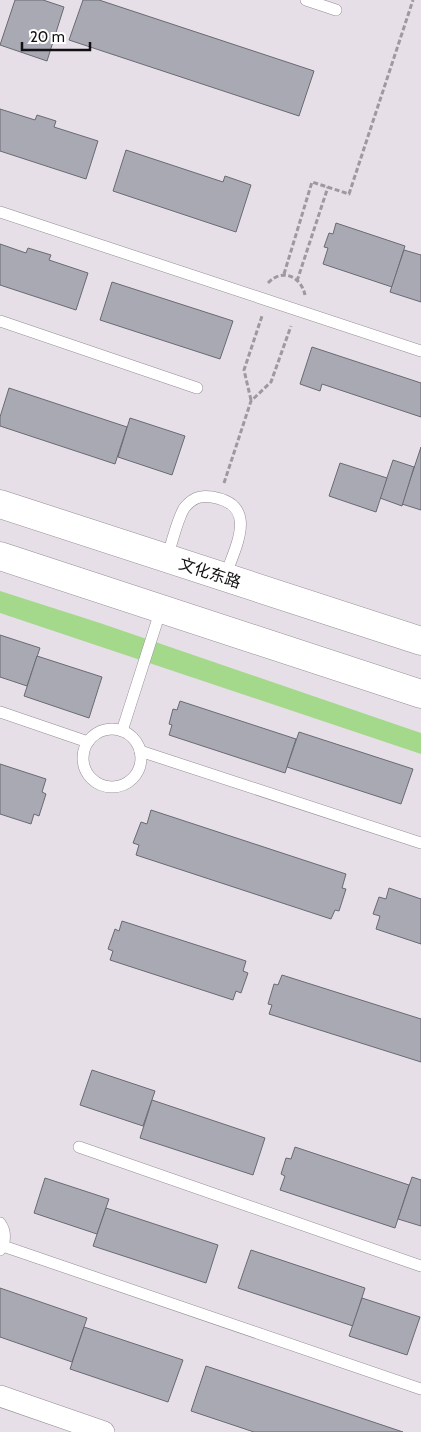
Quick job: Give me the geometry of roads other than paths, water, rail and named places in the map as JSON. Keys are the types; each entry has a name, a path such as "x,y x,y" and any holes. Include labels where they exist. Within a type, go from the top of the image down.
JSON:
{"main road":[{"name":"文化东路","path":"0,504 421,641"},
{"path":"0,556 421,694"}],"street":[{"path":"0,1396 104,1432"}],"lane":[{"path":"306,0 336,10"},
{"path":"0,212 421,351"},
{"path":"0,321 196,388"},
{"path":"168,558 184,509 194,498 205,496 220,498 231,503 240,514 241,529 225,577"},
{"path":"122,731 161,609"},
{"path":"0,712 88,742"},
{"path":"113,729 130,735 140,750 142,760 139,770 133,779 126,785 115,788 104,787 94,782 86,773 82,762 83,752 88,742 96,734 104,730 113,729"},
{"path":"140,750 421,843"},
{"path":"79,1148 421,1266"},
{"path":"0,1224 5,1237 1,1248 421,1389"}]}
